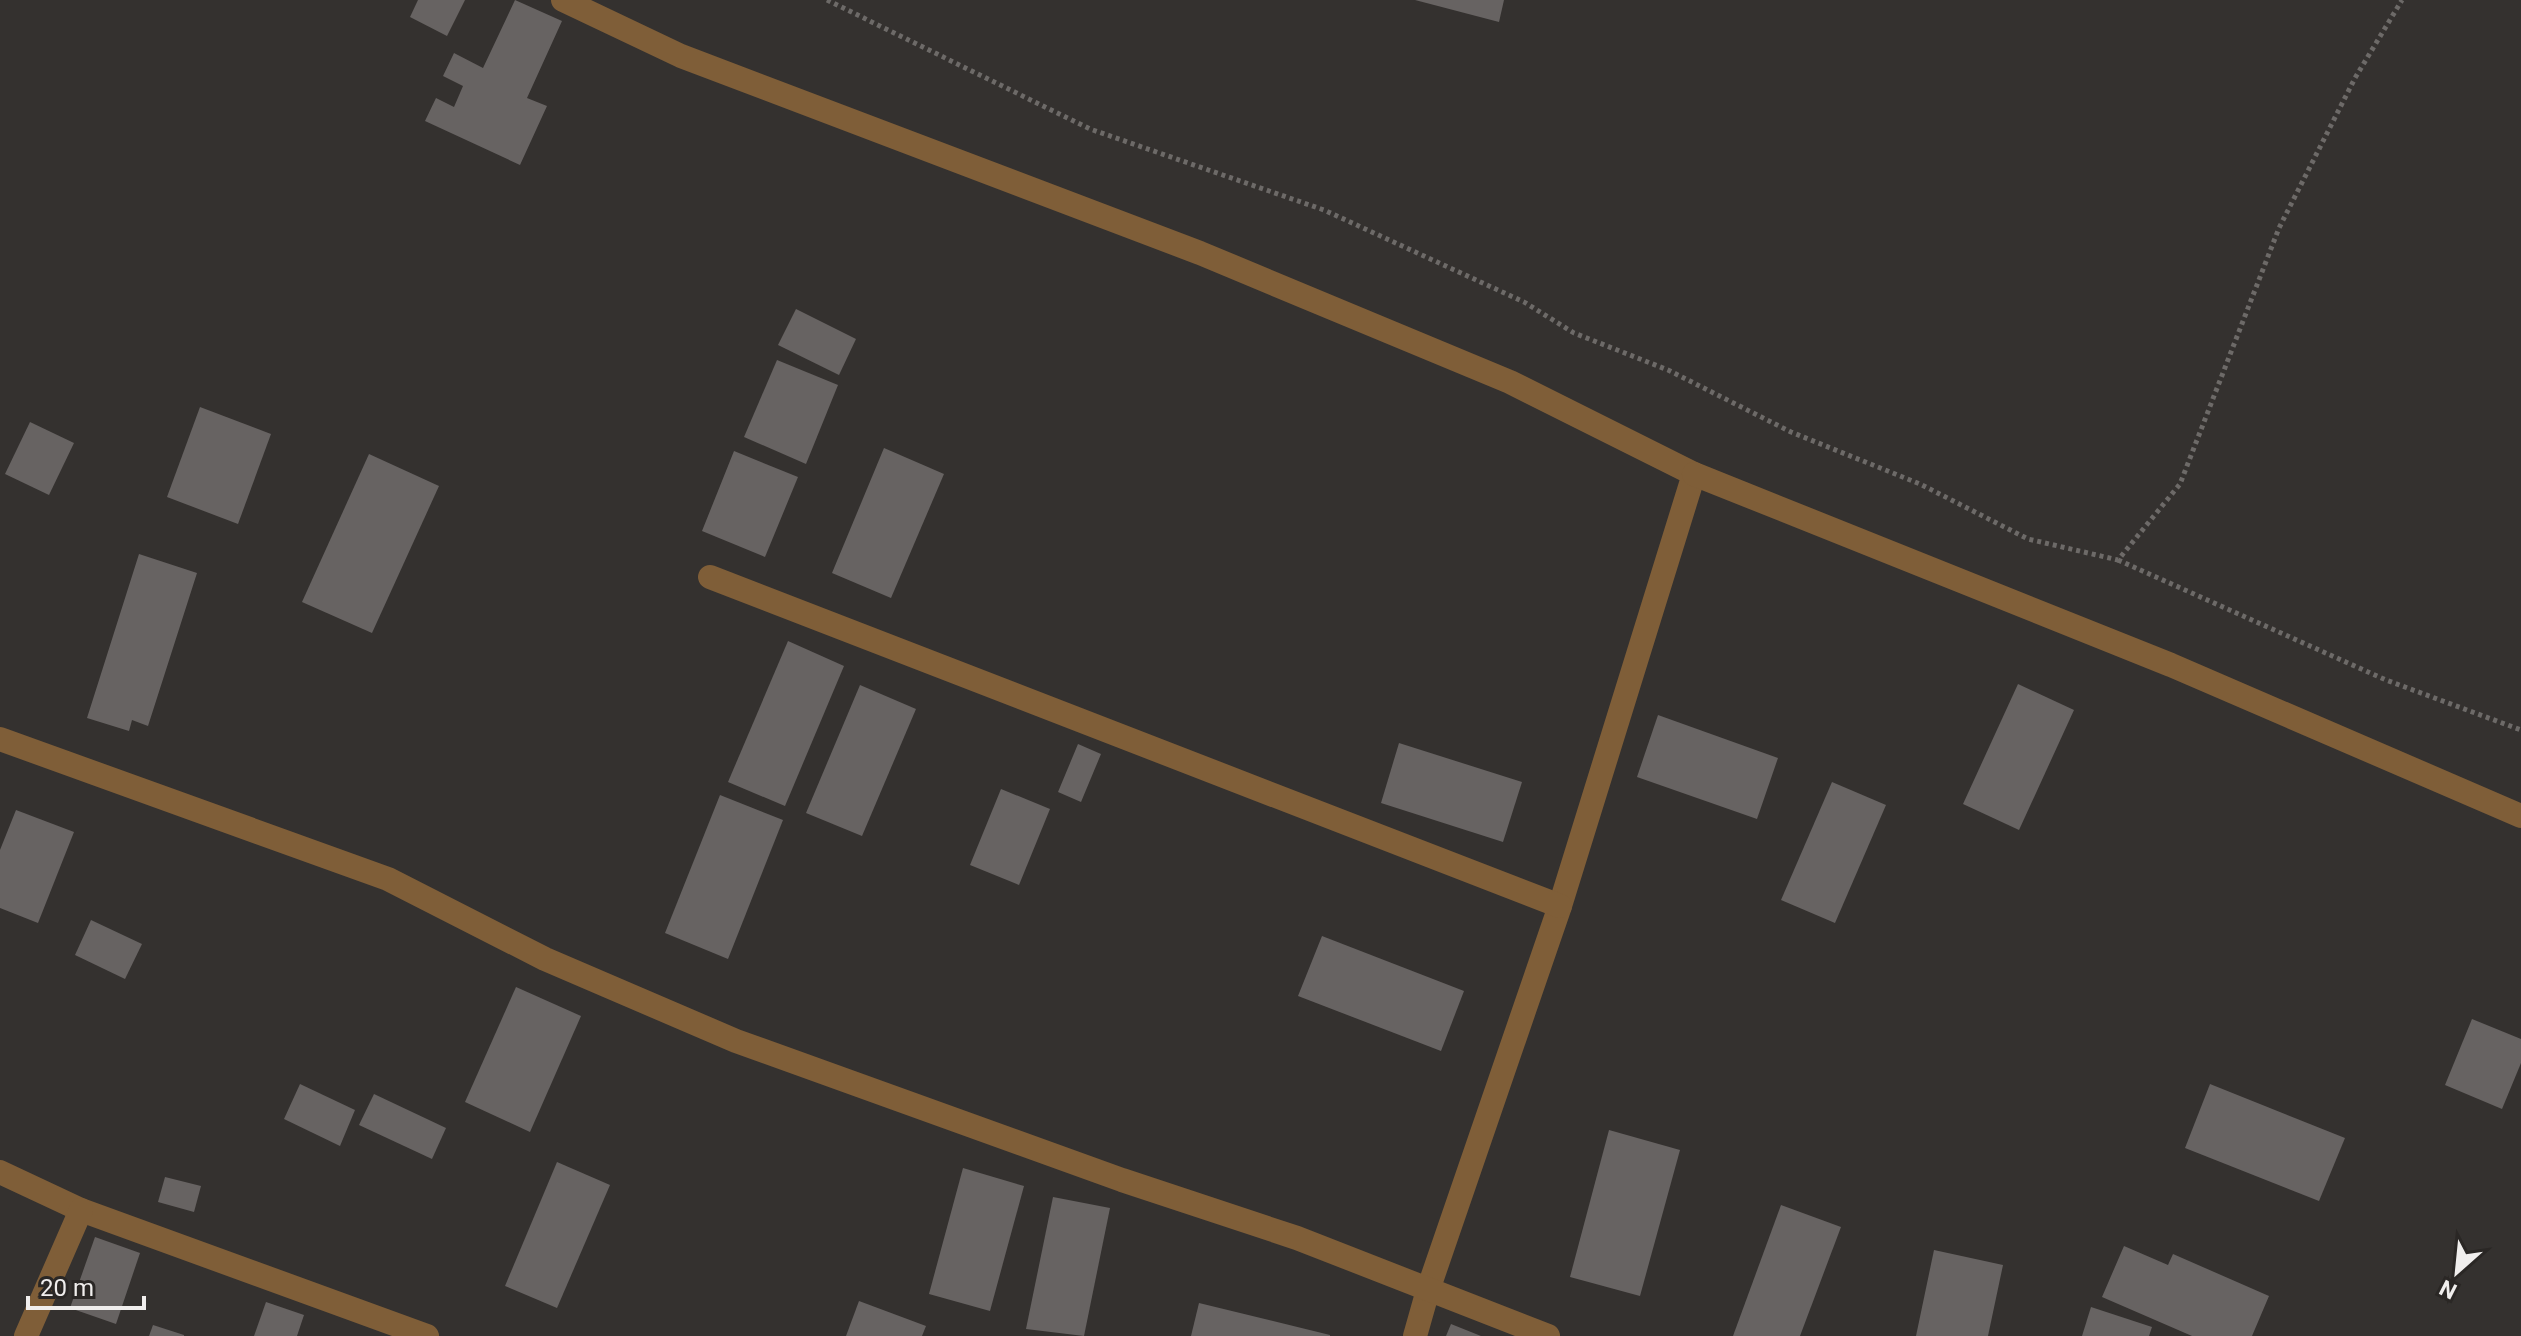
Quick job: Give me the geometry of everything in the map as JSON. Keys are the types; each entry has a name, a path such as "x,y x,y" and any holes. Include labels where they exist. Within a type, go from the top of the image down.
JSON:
{"street":[{"path":"563,0 681,56 1200,253 1510,382 1694,474 2171,665 2521,816"},
{"path":"1415,1336 1560,906 1694,474"},
{"path":"710,577 1560,906"},
{"path":"0,739 388,879 545,959 736,1041 1122,1180 1297,1238 1548,1336"},
{"path":"0,1172 81,1210 416,1334"},
{"path":"26,1336 81,1210"}],"path":[{"path":"827,0 1090,129 1324,210 1524,302 1574,333 1668,370 1791,432 1920,484 2028,539 2118,560 2386,680 2521,730"},
{"path":"2118,560 2180,484 2279,228 2355,78 2402,0"}],"building":[{"path":"418,0 465,0 447,36 410,17"},
{"path":"515,0 562,21 527,98 547,106 520,165 425,121 436,98 454,107 463,86 443,76 454,53 483,68"},
{"path":"1415,0 1504,0 1499,22"},
{"path":"796,309 856,339 839,375 778,345"},
{"path":"777,360 838,385 806,464 744,437"},
{"path":"200,407 271,434 238,524 167,497"},
{"path":"30,422 74,443 49,495 5,474"},
{"path":"884,448 944,474 891,598 832,573"},
{"path":"734,451 798,477 765,557 702,531"},
{"path":"369,454 439,486 372,633 302,602"},
{"path":"139,554 197,573 148,726 132,720 129,731 87,718"},
{"path":"788,641 844,666 785,806 728,782"},
{"path":"2018,684 2074,710 2019,830 1963,804"},
{"path":"860,685 916,709 862,836 806,813"},
{"path":"1658,715 1778,758 1757,819 1637,777"},
{"path":"1399,743 1522,782 1503,842 1381,803"},
{"path":"1078,744 1101,754 1081,802 1058,792"},
{"path":"1832,782 1886,805 1835,923 1781,900"},
{"path":"1001,789 1050,809 1019,885 970,865"},
{"path":"720,795 783,820 728,959 665,933"},
{"path":"16,810 74,832 38,923 0,908 0,850"},
{"path":"91,920 142,944 125,979 75,955"},
{"path":"1322,936 1464,991 1441,1051 1298,996"},
{"path":"516,987 581,1016 530,1132 465,1102"},
{"path":"2472,1019 2521,1039 2521,1063 2502,1109 2445,1085"},
{"path":"300,1084 355,1110 340,1146 284,1119"},
{"path":"2210,1084 2345,1138 2319,1201 2185,1148"},
{"path":"374,1094 446,1128 432,1159 359,1125"},
{"path":"1609,1130 1680,1150 1640,1296 1570,1277"},
{"path":"557,1162 610,1185 557,1308 505,1286"},
{"path":"963,1168 1024,1186 990,1311 929,1294"},
{"path":"165,1177 201,1186 194,1212 158,1202"},
{"path":"1053,1197 1110,1208 1084,1336 1026,1329"},
{"path":"1781,1205 1841,1227 1800,1336 1733,1336"},
{"path":"95,1237 140,1253 116,1324 70,1308"},
{"path":"2124,1246 2168,1265 2173,1254 2269,1296 2252,1336 2192,1336 2102,1297"},
{"path":"1934,1250 2003,1265 1988,1336 1916,1336"},
{"path":"859,1301 926,1326 922,1336 846,1336"},
{"path":"266,1302 304,1315 297,1336 254,1336"},
{"path":"1199,1303 1330,1335 1330,1336 1191,1336"},
{"path":"2091,1307 2152,1327 2149,1336 2082,1336"},
{"path":"1451,1324 1481,1336 1446,1336"},
{"path":"153,1325 184,1335 184,1336 149,1336"}]}
